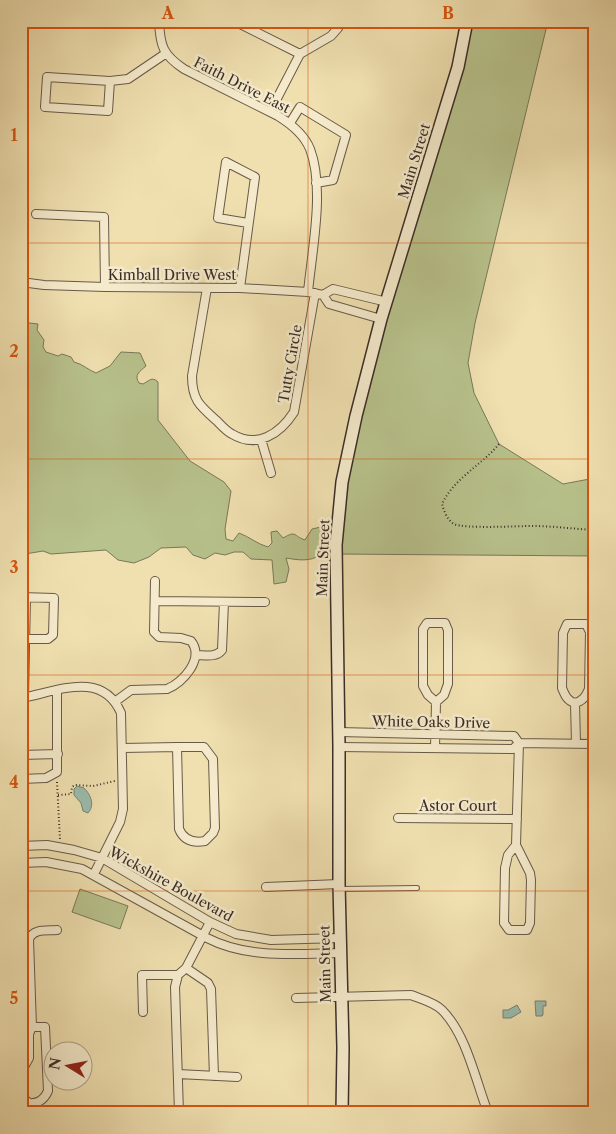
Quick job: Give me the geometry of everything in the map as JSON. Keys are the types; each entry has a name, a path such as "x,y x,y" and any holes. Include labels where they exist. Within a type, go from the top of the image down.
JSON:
{"main road":[{"name":"Main Street","path":"342,1113 343,1048 339,886 337,537 342,482 356,416 381,319 458,67 467,21"}],"street":[{"path":"110,82 108,111 45,106 47,77 110,82 122,81 165,54 160,35 159,21"},
{"path":"234,21 300,54"},
{"path":"270,112 300,54 331,36 341,21"},
{"name":"Faith Drive East","path":"165,54 184,69 290,123 305,140 310,149 316,183 315,293"},
{"path":"290,123 300,107 346,135 333,180 316,183"},
{"path":"240,288 255,177 226,162 218,218 248,223"},
{"path":"36,214 104,217 104,287"},
{"name":"Kimball Drive West","path":"21,282 44,285 104,287 240,288 315,293 332,289 387,302"},
{"path":"206,288 192,376 192,389 195,399 201,407 231,434 251,440 261,439 271,472"},
{"name":"Kimball Drive West","path":"315,293 329,304 381,319"},
{"name":"Tutty Circle","path":"261,439 272,436 282,428 294,412 315,293"},
{"path":"116,701 131,690 166,689 172,687 183,678 192,666 196,655 193,644 187,639 156,636 154,632 155,581"},
{"path":"25,639 48,639 53,635 54,598 24,597 23,698 57,690 84,686 93,687 104,691 116,701 122,720 124,796 122,816 94,874"},
{"path":"155,601 265,602"},
{"path":"196,655 220,654 222,650 224,602"},
{"path":"435,748 436,702 444,695 448,684 448,630 446,623 427,623 423,629 423,686 428,695 436,702"},
{"path":"567,624 586,624 590,632 589,689 586,697 576,703 571,702 565,696 562,688 562,633 567,624"},
{"path":"21,779 46,778 57,772 57,690"},
{"path":"576,703 576,743"},
{"name":"White Oaks Drive","path":"339,732 514,736 519,743"},
{"name":"White Oaks Drive","path":"339,747 513,749 519,743 595,744"},
{"name":"Astor Court","path":"516,845 508,855 505,868 504,923 509,930 527,930 530,923 531,880 530,873 516,845 519,743"},
{"path":"122,748 177,747 204,747 213,759 215,828 213,834 205,841 186,839 181,835 179,829 177,747"},
{"path":"21,755 58,754"},
{"name":"Astor Court","path":"398,818 518,819"},
{"name":"Wickshire Boulevard","path":"21,846 47,845 102,858 210,922 236,934 271,940 340,938"},
{"name":"Wickshire Boulevard","path":"21,863 46,862 68,865 94,874 202,935 227,946 252,952 276,954 340,953"},
{"path":"266,887 339,886"},
{"path":"179,1113 175,987 178,975 186,968 210,922"},
{"path":"21,1072 29,1058 29,1034 32,1027 29,940 31,934 35,931 58,930"},
{"path":"21,965 30,965"},
{"path":"186,968 208,983 212,989 214,1076"},
{"path":"143,1012 142,975 178,975"},
{"path":"296,998 411,995 426,1000 442,1010 458,1033 468,1054 487,1110 490,1113"},
{"path":"21,1096 28,1103 38,1102 43,1100 48,1091 46,1027 32,1027"},
{"path":"178,1074 237,1077"},
{"path":"587,1113 595,1104"}],"lane":[{"path":"339,886 417,888"}],"path":[{"path":"499,444 447,493 442,504 444,514 454,524 595,530"},
{"path":"57,772 60,840"},
{"path":"58,795 71,794 72,787 80,784 93,786 115,781 115,788"}],"green space":[{"path":"467,21 548,21 475,323 468,363 474,393 499,444 563,484 595,478 595,556 336,554 342,482"},
{"path":"21,322 38,324 37,330 44,340 43,347 46,352 58,356 62,354 71,357 74,362 96,373 110,366 121,352 140,353 146,366 137,376 139,383 143,384 152,379 158,382 158,420 190,461 224,482 231,491 225,529 226,539 233,541 239,533 268,547 272,543 271,532 277,531 283,538 295,534 305,540 312,529 321,527 320,555 308,560 286,558 289,569 286,582 274,584 272,560 251,559 243,552 225,555 215,553 205,559 193,555 186,547 161,548 149,557 134,563 118,560 106,550 51,554 43,551 25,554 21,552"},
{"path":"80,889 128,906 120,929 72,912"}],"shaded area":[{"path":"77,786 84,788 89,794 92,803 88,813 83,811 81,803 74,795 74,789"},
{"path":"535,1001 546,1001 546,1006 543,1006 542,1016 536,1016"},
{"path":"517,1005 521,1012 511,1018 503,1018 503,1010 508,1010"}]}
